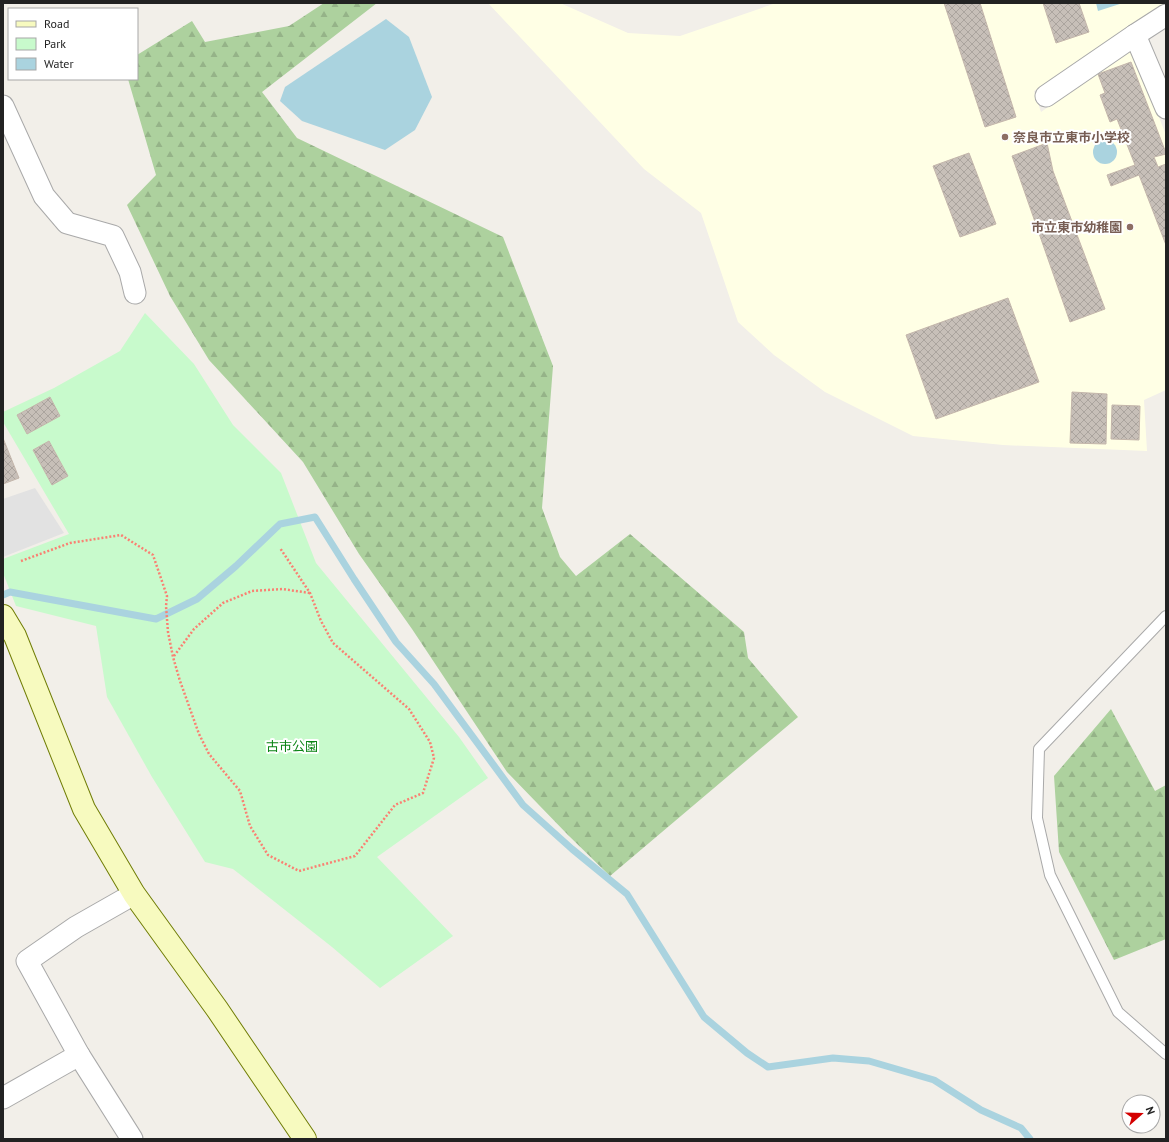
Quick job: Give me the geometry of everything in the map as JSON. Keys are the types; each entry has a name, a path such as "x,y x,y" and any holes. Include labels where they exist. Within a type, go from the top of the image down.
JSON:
{"street":[{"path":"1046,96 1166,15"},
{"path":"1135,35 1166,108"},
{"path":"3,106 44,196 67,223 113,236 130,272 135,293"},
{"path":"3,616 15,636 84,809 134,894 217,1009 305,1139"},
{"path":"132,1139 79,1055 27,961 76,927 134,894"},
{"path":"3,1098 79,1055"}],"lane":[{"path":"1166,616 1039,750 1037,818 1050,875 1118,1012 1166,1054"}],"path":[{"path":"21,561 70,543 121,535 153,555 167,596 166,606 168,632 173,657 199,734 209,754 240,791 250,826 268,855 299,871 355,856 395,804 423,793 434,758 430,742 409,709 333,643 321,621 310,593 280,548"},
{"path":"173,657 194,629 222,603 252,590 282,589 310,593"}],"shaded area":[{"path":"488,3 560,3 628,33 680,36 776,3 1166,3 1166,8 1034,91 1041,112 1132,49 1166,135 1166,390 1144,400 1147,451 1003,445 913,436 825,392 774,355 738,322 701,213 644,169"},
{"path":"35,488 64,533 3,557 3,499"}],"green space":[{"path":"324,3 377,3 262,92 297,138 503,237 553,366 542,508 560,557 576,576 630,534 744,632 748,658 798,717 610,876 507,772 412,629 359,554 303,462 209,360 170,296 127,205 156,175 128,80 138,80 138,54 192,21 205,42 289,26"},
{"name":"古市公園","path":"145,313 194,364 233,425 281,473 316,563 459,737 488,778 377,857 453,936 380,988 332,947 233,869 205,862 152,777 107,697 96,626 16,606 3,573 3,559 69,534 3,422 3,412 54,388 120,351"},
{"path":"1111,709 1155,791 1166,785 1166,939 1114,960 1059,852 1054,776"}],"water":[{"path":"1096,3 1123,3 1098,11"},
{"path":"386,19 409,37 432,97 415,130 385,150 302,121 280,101 285,87"},
{"path":"1105,140 1114,143 1117,152 1114,161 1105,164 1096,161 1093,152 1096,143"}],"building":[{"path":"944,3 980,3 1016,117 985,127"},
{"path":"1043,3 1079,3 1089,32 1056,43"},
{"path":"1131,62 1166,153 1154,157 1158,167 1166,164 1166,245 1139,175 1111,186 1107,175 1135,165 1117,119 1110,122 1100,95 1105,93 1098,74"},
{"path":"1047,143 1053,171 1105,309 1070,322 1012,156"},
{"path":"969,153 996,224 960,237 933,166"},
{"path":"1008,298 1039,382 936,419 906,335"},
{"path":"1072,392 1107,394 1106,444 1070,443"},
{"path":"50,397 60,416 27,434 17,415"},
{"path":"1112,405 1140,406 1139,440 1111,439"},
{"path":"3,438 19,478 3,484"},
{"path":"49,441 68,476 52,485 33,450"}],"waterway":[{"path":"3,595 10,592 156,619 197,599 236,566 280,524 315,517 396,642 434,684 523,805 572,849 627,894 704,1017 747,1053 768,1067 833,1058 869,1061 934,1080 981,1110 1021,1128 1030,1139"}],"place":[{"name":"奈良市立東市小学校","path":"1005,137"},
{"name":"市立東市幼稚園","path":"1130,227"}]}
